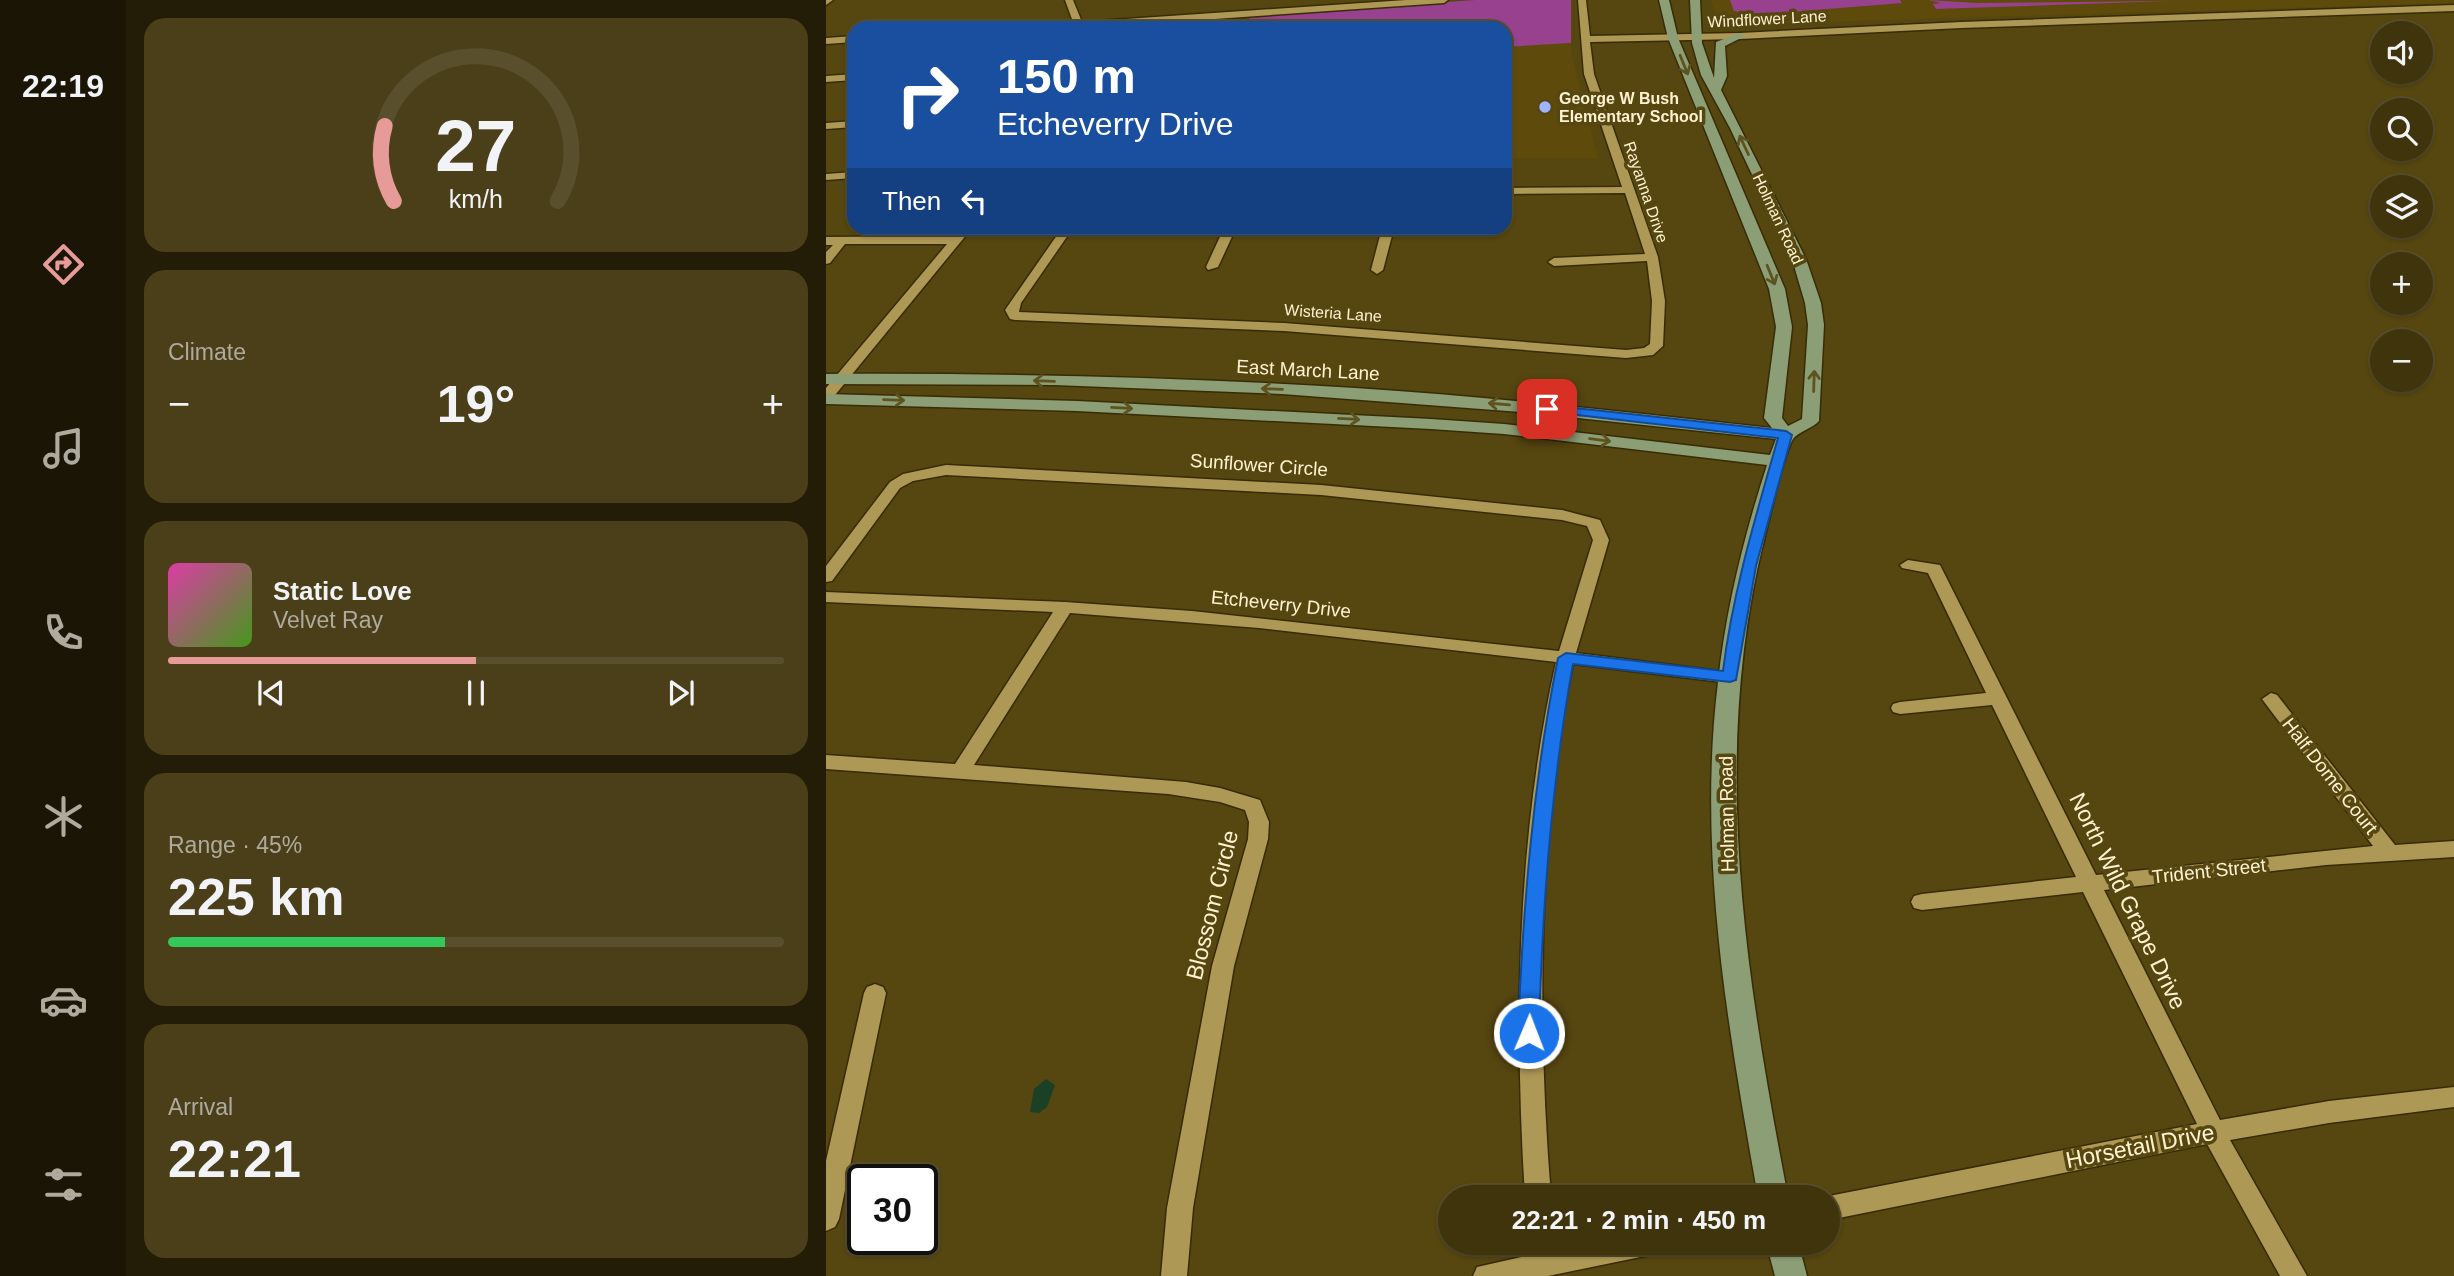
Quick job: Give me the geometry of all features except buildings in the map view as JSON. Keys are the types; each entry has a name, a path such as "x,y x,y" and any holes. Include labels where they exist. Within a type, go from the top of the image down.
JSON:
{"main road":[{"name":"Holman Road","path":"1664,0 1674,38 1777,289 1784,327 1773,418 1786,435"},
{"name":"Holman Road","path":"1695,0 1697,37 1707,75 1736,128 1799,259 1813,303 1816,326 1811,421 1786,435 1777,461 1739,609 1730,677 1725,780 1735,969 1771,1185"},
{"path":"1715,91 1721,76 1720,44 1740,36"},
{"name":"East March Lane","path":"833,379 1036,381 1312,391 1534,407 1786,435"},
{"path":"826,398 1077,406 1431,424 1504,429 1777,461"},
{"path":"1786,1255 1791,1276"}],"street":[{"path":"1069,0 1078,21"},
{"path":"1138,21 1333,4 1444,0"},
{"name":"Rayanna Drive","path":"1582,0 1589,74 1652,257 1657,280 1659,318 1656,346 1648,352"},
{"name":"Windflower Lane","path":"1585,39 1740,36 1998,23 2454,8"},
{"path":"826,41 847,40"},
{"path":"826,79 847,78"},
{"path":"826,126 847,124"},
{"path":"826,177 847,176"},
{"path":"1512,191 1628,190"},
{"path":"826,398 833,379 959,235"},
{"name":"Wisteria Lane","path":"1063,235 1015,303 1011,310 1015,316 1284,327 1626,354 1648,352"},
{"path":"1212,267 1227,235"},
{"path":"1377,270 1386,235"},
{"path":"826,241 955,240"},
{"path":"826,260 842,241"},
{"path":"1554,262 1652,257"},
{"name":"Sunflower Circle","path":"826,577 895,485 908,477 926,472 1035,474 1321,490 1562,514 1594,523 1601,540 1566,658"},
{"name":"North Wild Grape Drive","path":"1908,565 1934,569 2213,1132 2294,1276"},
{"name":"Etcheverry Drive","path":"826,597 1065,607 1321,628 1730,677"},
{"path":"961,770 1065,607"},
{"path":"1537,1185 1529,1033 1531,940 1542,815 1554,721 1566,658"},
{"path":"1900,708 1998,698"},
{"name":"Half Dome Court","path":"2271,699 2389,852"},
{"name":"Blossom Circle","path":"826,762 961,770 1168,788 1238,799 1253,806 1259,822 1258,839 1223,966 1180,1208 1174,1276"},
{"name":"Trident Street","path":"1922,902 2389,852 2454,849"},
{"path":"826,1219 875,993"},
{"name":"Horsetail Drive","path":"1840,1206 2213,1132 2329,1112 2454,1097"},
{"path":"1486,1276 1540,1255"}],"shaded area":[{"path":"1475,0 1571,0 1571,43 1512,47 1512,21 1250,21 1249,16"},
{"path":"1711,0 2454,0 2454,3 1718,25"},
{"path":"1730,0 1900,0 1902,3 1755,15 1734,11"},
{"path":"1928,0 1977,3 2169,1 1936,9 1933,4 1941,3"},
{"name":"George W Bush Elementary School","path":"1571,43 1572,57 1598,158 1512,158 1512,47"},
{"path":"1046,1079 1055,1085 1047,1107 1039,1113 1030,1112 1034,1089"}],"place":[{"name":"George W Bush Elementary School","path":"1545,107"}],"route":[{"path":"1529,1033 1531,940 1541,829 1554,721 1566,658 1730,677 1739,609 1754,544 1786,435 1547,409"}]}
